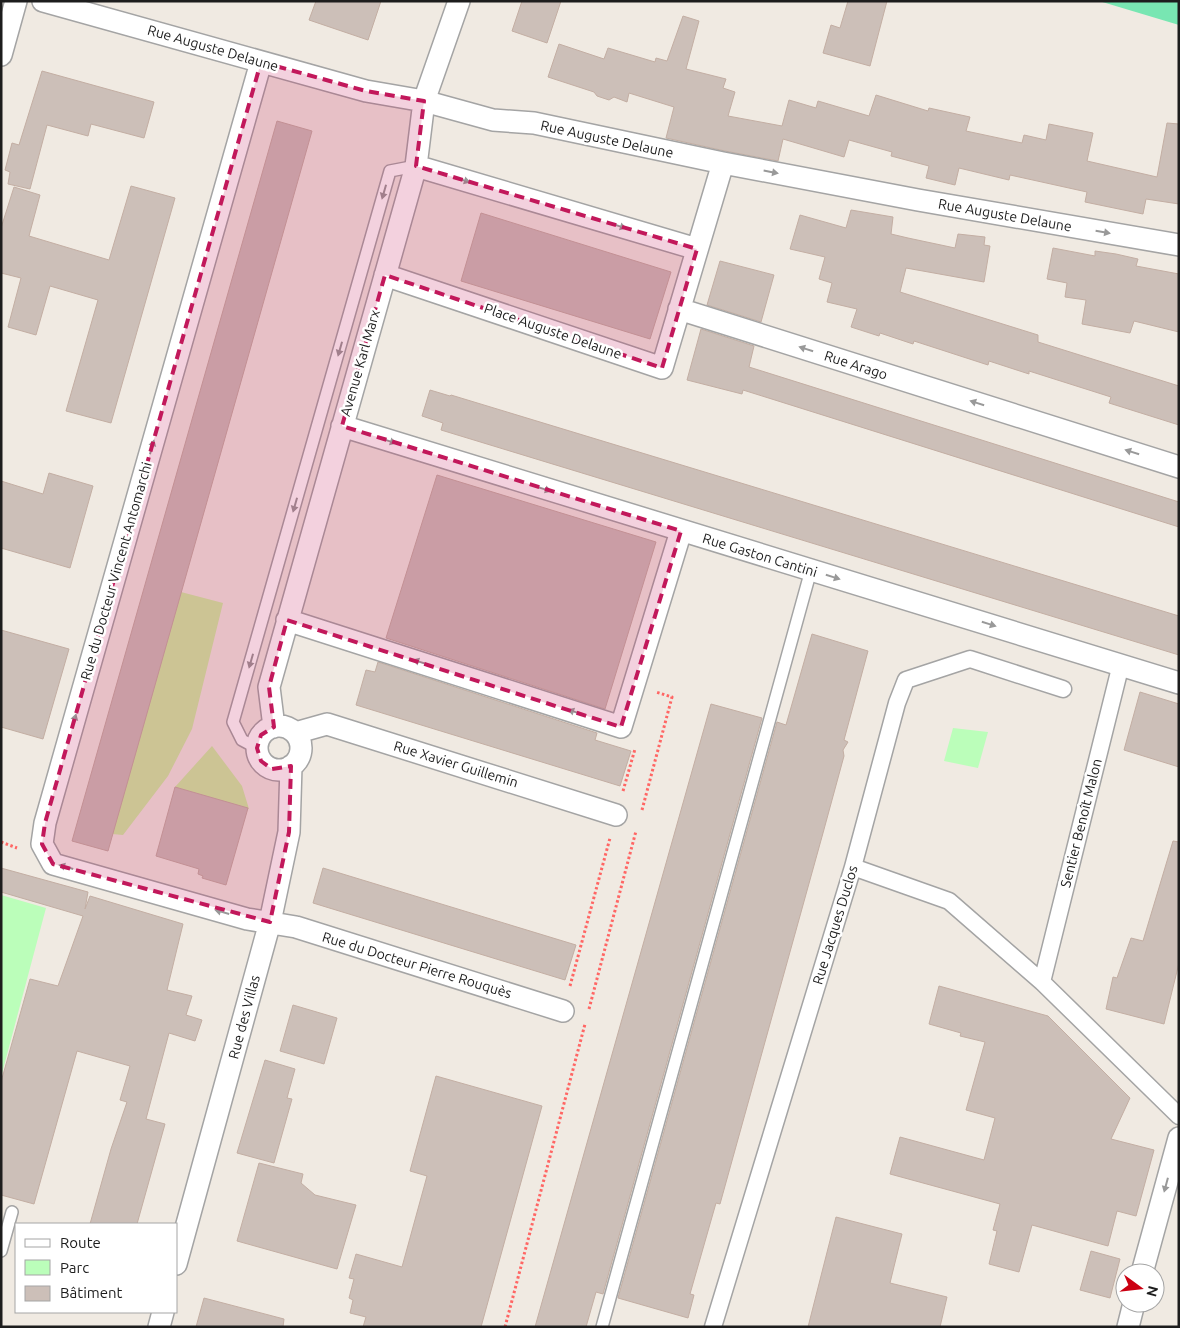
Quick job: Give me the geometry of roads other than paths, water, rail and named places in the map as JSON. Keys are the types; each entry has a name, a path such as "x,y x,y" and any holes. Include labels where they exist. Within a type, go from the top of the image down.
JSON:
{"street":[{"path":"1,55 16,1"},
{"name":"Rue Auguste Delaune","path":"42,1 366,91 424,102 493,120 534,123 723,163 928,202 1179,245"},
{"name":"Avenue Karl Marx","path":"274,727 269,687 416,166 424,102 459,1"},
{"name":"Rue du Docteur Vincent Antomarchi","path":"261,62 45,823 42,844 53,864 247,918 270,922"},
{"path":"679,309 723,163"},
{"path":"416,166 697,249"},
{"name":"Place Auguste Delaune","path":"385,275 662,368 679,309"},
{"name":"Rue Arago","path":"679,309 1179,467"},
{"name":"Rue Gaston Cantini","path":"342,426 1179,683"},
{"path":"287,620 621,727 681,531"},
{"name":"Rue Jacques Duclos","path":"713,1327 853,867 897,703 906,680 970,659 1063,689"},
{"name":"Sentier Benoît Malon","path":"1042,982 1120,664"},
{"name":"Rue Xavier Guillemin","path":"295,733 327,724 616,814"},
{"path":"282,726 295,733 299,739 300,754 291,766 279,770 266,766 261,761 257,748 262,735 274,727 282,726"},
{"name":"Rue des Villas","path":"178,1257 270,922 289,832 291,766"},
{"path":"853,867 949,901 1042,982 1179,1116"},
{"name":"Rue du Docteur Pierre Rouquès","path":"270,922 296,927 564,1011"},
{"path":"1145,1263 1179,1138"},
{"path":"159,1327 163,1313"},
{"path":"1128,1327 1132,1313"}],"lane":[{"path":"257,748 242,740 233,722 390,171 416,166"},
{"path":"602,1327 811,570"},
{"path":"1,1251 12,1212"}]}
